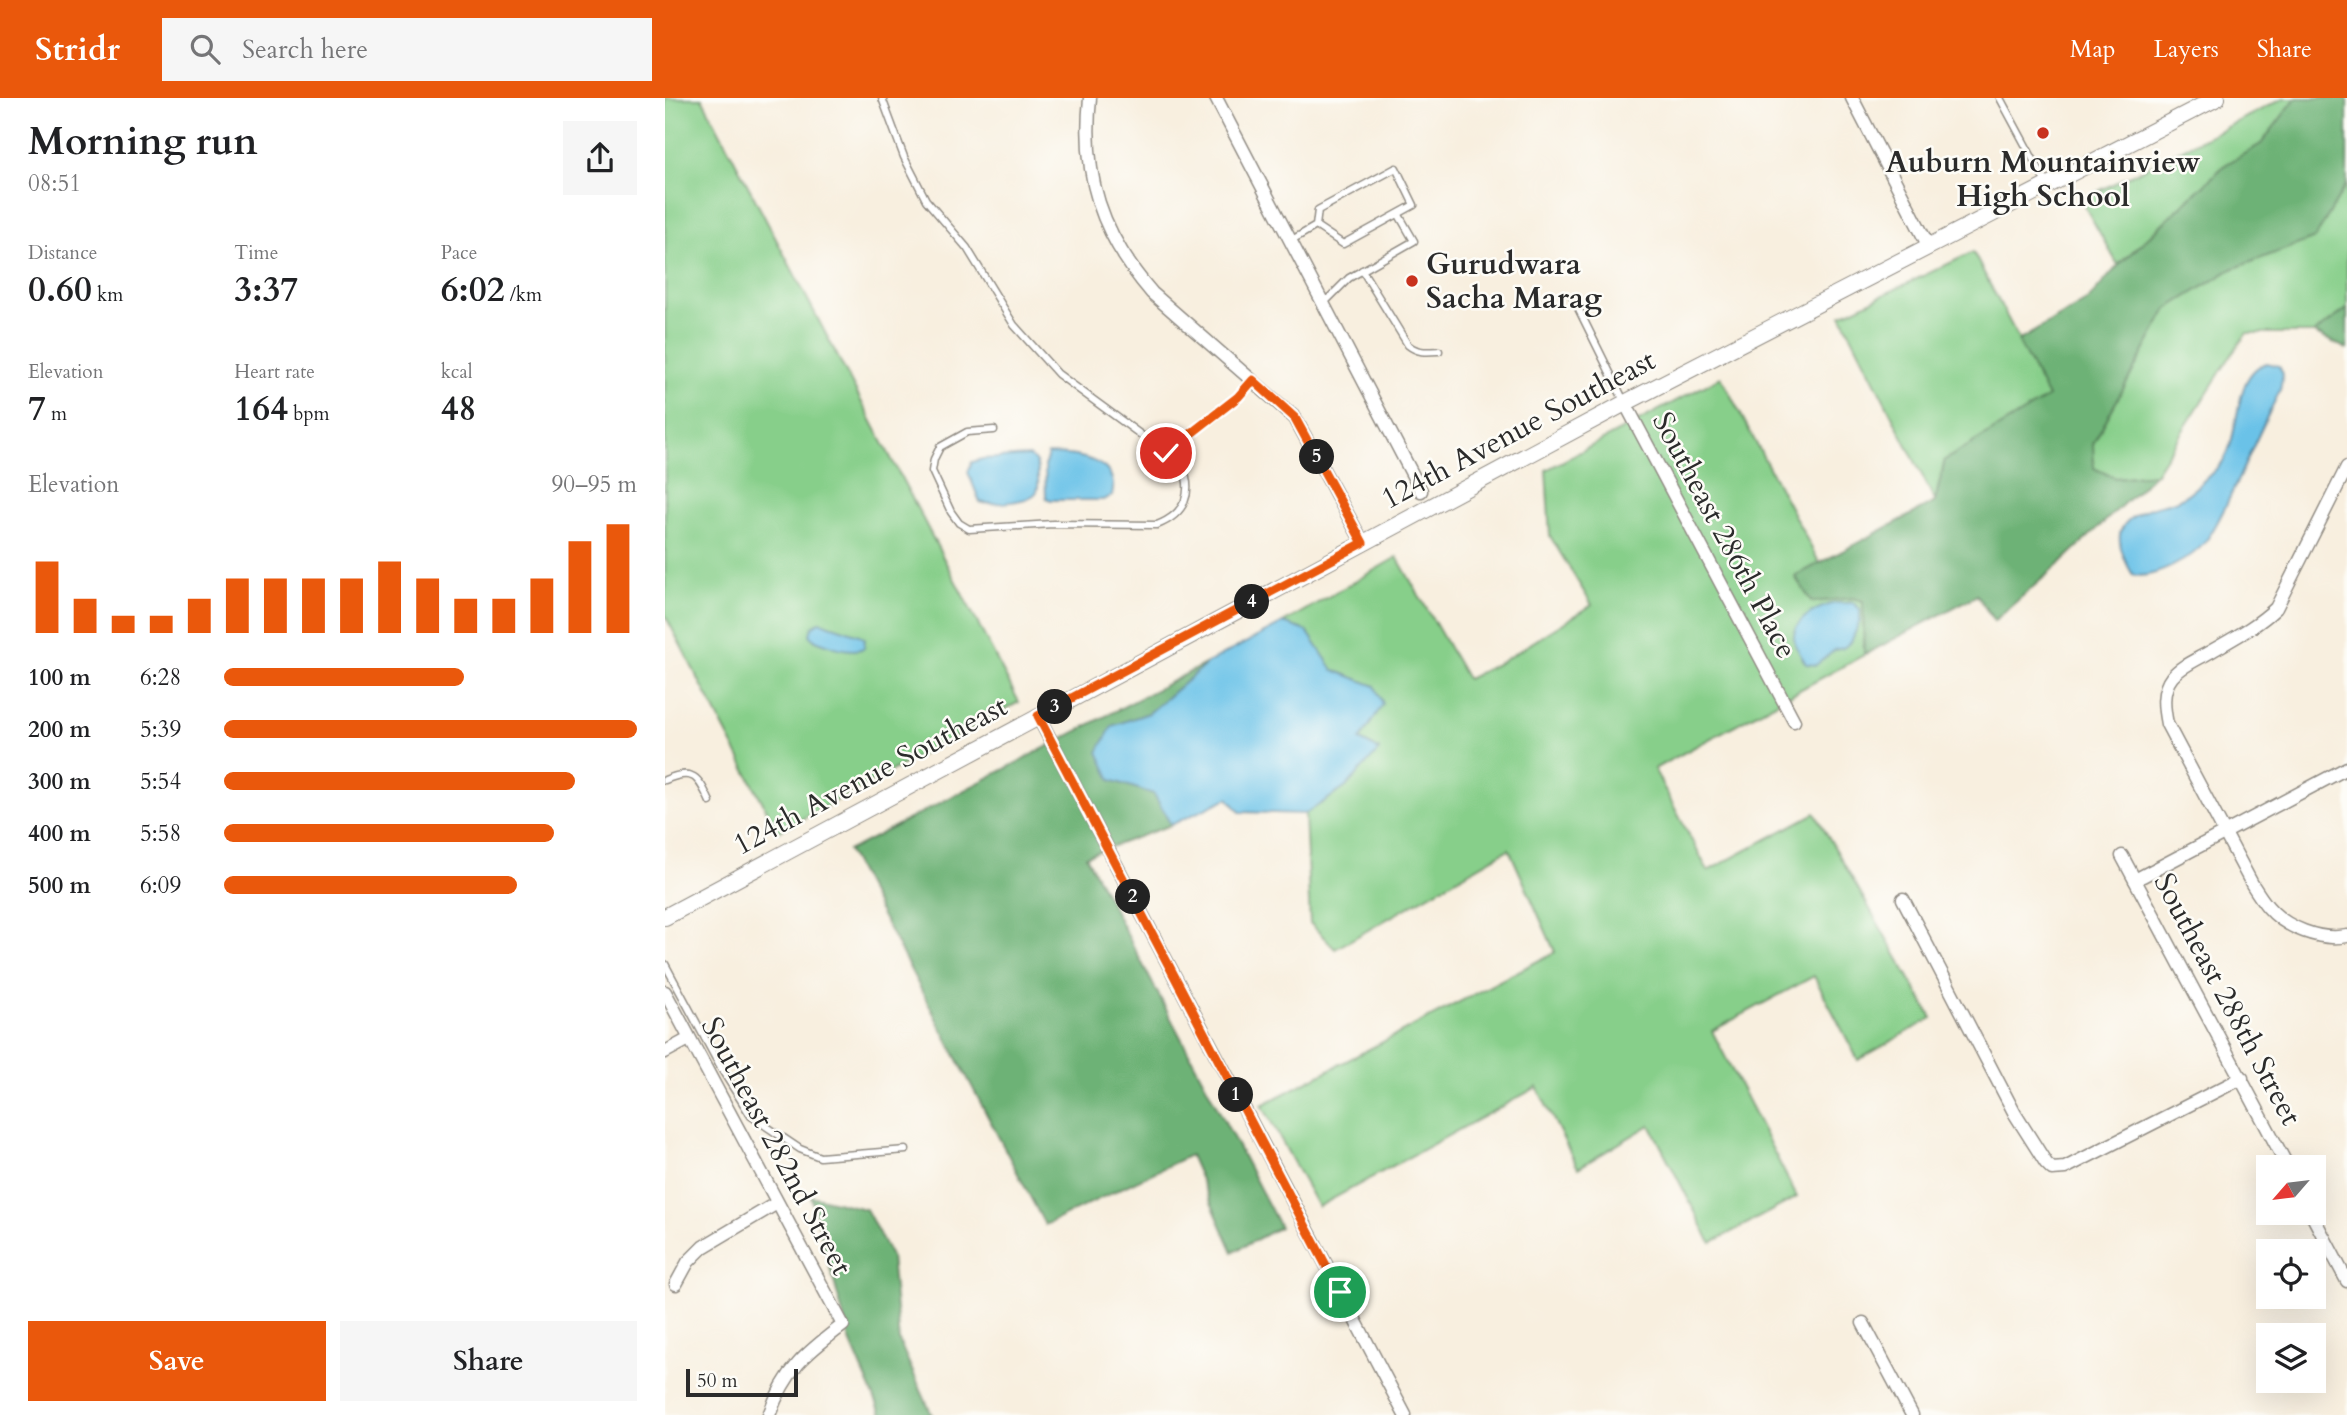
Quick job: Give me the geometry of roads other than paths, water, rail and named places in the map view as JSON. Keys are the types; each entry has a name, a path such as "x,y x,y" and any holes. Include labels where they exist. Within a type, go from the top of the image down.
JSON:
{"street":[{"path":"1090,98 1090,164 1105,223 1134,272 1152,293 1295,418 1363,543"},
{"path":"1216,98 1421,491"},
{"path":"1852,98 1930,247"},
{"name":"124th Avenue Southeast","path":"665,917 1625,403 2217,98"},
{"name":"Southeast 286th Place","path":"1625,403 1794,721"},
{"path":"2347,467 2276,608 2249,630 2186,665 2172,678 2165,690 2164,708 2167,724 2224,833 2267,907 2279,918 2312,935 2339,938 2347,936"},
{"path":"1038,716 1405,1415"},
{"path":"2135,880 2347,768"},
{"name":"Southeast 288th Street","path":"2122,856 2282,1155"},
{"path":"1903,900 2015,1114 2052,1169 2065,1168 2242,1078"},
{"name":"Southeast 282nd Street","path":"665,992 843,1325 810,1350 792,1369 779,1390 769,1415"},
{"path":"665,1052 689,1039"},
{"path":"677,1284 688,1262 703,1247 777,1203"},
{"path":"2317,1225 2347,1282"},
{"path":"1863,1323 1912,1415"}],"lane":[{"path":"882,98 904,157 926,200 967,248 1014,325 1058,374 1182,465 1187,483 1186,500 1172,519 1157,525 1053,524 969,529 958,523 951,512 932,471 934,459 940,447 967,432 994,430"},
{"path":"2000,98 2047,186"},
{"path":"1396,169 1415,205 1343,244 1316,226 1318,211 1396,169"},
{"path":"1323,305 1349,278 1414,241 1399,215"},
{"path":"1290,241 1316,226"},
{"path":"1362,270 1408,345 1423,353 1439,351"},
{"name":"Southeast 286th Place","path":"1573,298 1625,403"},
{"path":"1166,453 1238,397 1253,380"},
{"path":"665,780 677,775 693,776 710,802"},
{"path":"665,964 722,1070 751,1116 800,1149 820,1157 906,1150"}],"water":[{"path":"2267,363 2279,366 2283,374 2280,390 2210,535 2182,561 2151,574 2133,575 2120,541 2124,524 2142,512 2182,498 2219,466 2231,441 2247,380 2255,369"},
{"path":"1048,454 1071,455 1103,466 1110,474 1113,484 1112,496 1103,500 1046,498 1045,464"},
{"path":"1029,456 1038,469 1038,487 1034,495 1010,502 980,502 968,472 972,462"},
{"path":"1836,603 1853,603 1860,609 1860,621 1851,642 1835,650 1816,665 1806,664 1794,641 1795,631 1809,614"},
{"path":"821,622 859,635 865,639 864,648 846,649 813,639 810,636 812,629"},
{"path":"1283,623 1307,631 1333,670 1375,686 1383,704 1360,740 1379,750 1346,787 1305,814 1240,812 1228,798 1171,825 1154,794 1111,780 1098,752 1112,726 1149,713 1209,662"}],"place":[{"name":"Auburn Mountainview High School","path":"2043,133"},
{"name":"Gurudwara Sacha Marag","path":"1412,281"}]}
